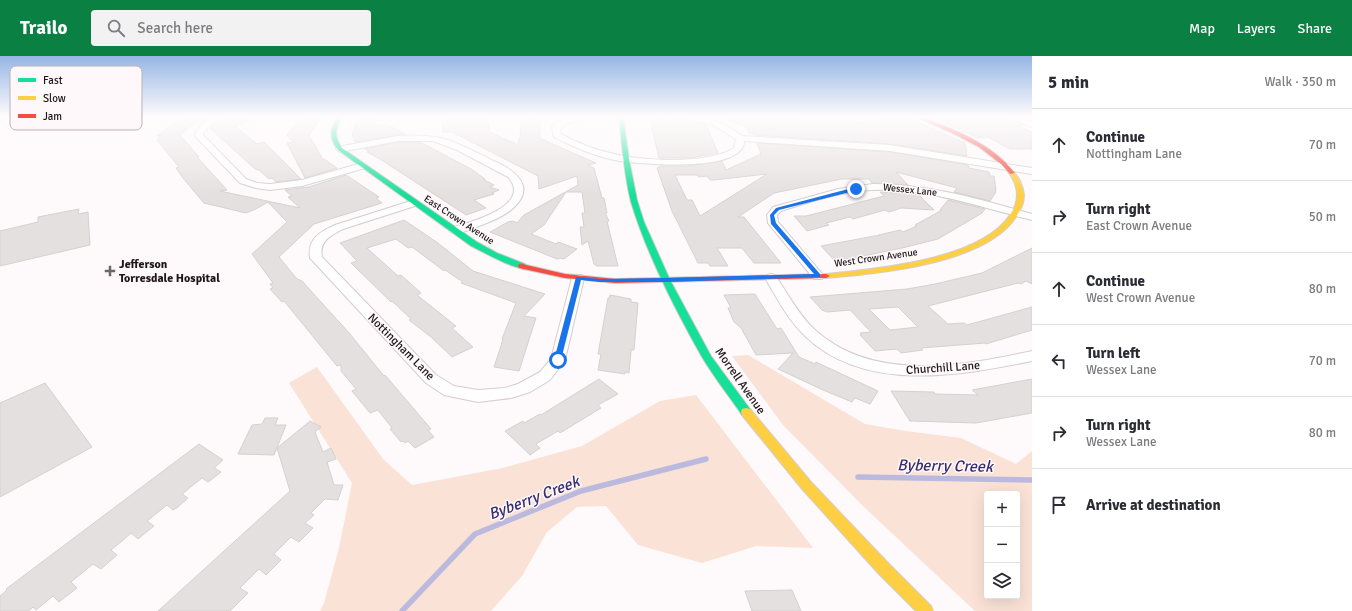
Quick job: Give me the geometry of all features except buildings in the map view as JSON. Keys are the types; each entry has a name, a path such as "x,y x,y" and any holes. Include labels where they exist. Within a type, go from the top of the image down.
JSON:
{"street":[{"path":"207,143 243,181 250,185 261,187 277,188 295,185 362,166"},
{"name":"East Crown Avenue","path":"334,143 362,166 475,245 510,261 552,274 578,278 600,280 666,280"},
{"path":"340,149 365,143"},
{"path":"451,143 505,170 515,179 518,189 517,198 506,210 487,219 455,230"},
{"path":"576,143 597,152 626,159 685,162 718,159 737,150 740,143"},
{"name":"Morrell Avenue","path":"624,143 634,200 666,280 707,357 746,412 806,486 884,569 926,611"},
{"path":"822,143 874,146 1032,171"},
{"name":"West Crown Avenue","path":"666,280 818,276 902,267 943,258 973,248 998,234 1010,223 1021,205 1019,185 1014,176 988,151 974,143"},
{"name":"Wessex Lane","path":"818,276 773,223 772,215 778,209 856,189 890,187 943,193 1032,217"},
{"name":"Nottingham Lane","path":"414,203 339,227 328,232 318,240 314,250 316,258 431,379 450,390 478,396 505,394 524,388 545,376 558,360 578,278"},
{"name":"Churchill Lane","path":"771,278 797,318 811,334 838,353 868,365 906,371 1006,362 1032,356"}],"shaded area":[{"path":"748,355 865,424 961,438 1016,464 1032,451 1032,611 975,611 865,508 783,425 732,356"},
{"path":"317,367 383,459 412,485 503,468 582,446 660,401 696,395 813,548 756,546 702,563 638,545 606,506 577,507 547,532 522,576 491,611 320,611 324,603 339,548 352,483 289,383"}],"waterway":[{"name":"Byberry Creek","path":"402,611 475,534 581,491 706,459"},
{"name":"Byberry Creek","path":"858,477 1032,480"}],"traffic: fast":[{"path":"336,143 340,149 474,244 494,255 522,266"},
{"path":"624,143 634,200 641,222 666,280 707,357 746,412"}],"traffic: slow":[{"path":"826,276 874,271 933,260 962,251 988,240 1007,225 1019,207 1021,198 1020,189 1017,180 1012,173"},
{"path":"746,412 807,486 884,569 926,611"}],"traffic: jam":[{"path":"976,143 1003,163 1012,173"},
{"path":"522,266 565,276 615,281 826,276"}],"place":[{"name":"Jefferson Torresdale Hospital","path":"110,271"}],"route":[{"path":"558,360 578,278 600,280 666,280 818,276 773,223 772,215 778,209 792,204 856,189"}]}
